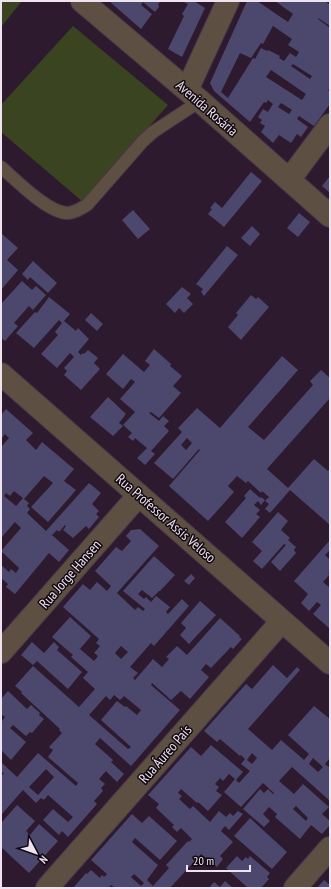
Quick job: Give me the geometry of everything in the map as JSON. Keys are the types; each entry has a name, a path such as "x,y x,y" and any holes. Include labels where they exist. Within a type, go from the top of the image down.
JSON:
{"street":[{"name":"Avenida Rosária","path":"82,1 194,96 330,216"},
{"path":"194,96 228,1"},
{"path":"289,180 330,125"},
{"name":"Rua Professor Assis Veloso","path":"1,374 330,662"},
{"name":"Rua Jorge Hansen","path":"1,652 140,495"},
{"name":"Rua Áureo País","path":"47,888 282,621"},
{"path":"295,888 330,848"}],"lane":[{"path":"1,167 44,204 54,210 66,213 78,211 87,205 143,140 194,96"}],"green space":[{"path":"1,1 22,1 1,27"},
{"path":"73,26 168,105 83,202 1,132 1,105"}],"building":[{"path":"109,1 161,1 155,12 143,2 141,5 152,14 141,29"},
{"path":"182,1 194,1 205,8 182,57 168,49 184,16 182,14 188,4"},
{"path":"247,1 257,1 288,22 293,14 275,1 325,1 330,5 330,26 318,19 330,28 330,88 328,90 330,92 330,104 314,126 299,116 297,119 308,127 301,137 297,134 291,143 279,135 273,143 261,132 265,126 260,123 262,120 258,117 263,109 268,112 273,104 268,100 266,103 264,102 250,122 214,91 210,83","holes":["273,26 292,39 288,45 299,52 296,57 290,53 284,61 279,58 280,56 261,48 228,98 221,92 240,53 251,58 261,43 263,44","293,64 312,76 310,79 291,66","271,70 306,94 302,100 266,77","281,103 292,110 289,114 278,107"]},
{"path":"251,172 262,181 224,227 208,214 212,209 210,208 215,202 222,208"},
{"path":"330,176 330,193 322,186"},
{"path":"133,210 150,229 138,239 122,220"},
{"path":"299,213 310,222 298,237 287,228"},
{"path":"252,226 260,234 250,246 241,238"},
{"path":"1,233 18,248 7,260 18,270 1,290"},
{"path":"227,246 238,255 204,296 201,292 203,289 196,284"},
{"path":"33,261 57,283 48,293 30,277 28,280 22,274"},
{"path":"22,281 32,290 36,286 46,295 33,310 29,306 14,323 18,326 5,341 1,338 1,304"},
{"path":"182,287 191,294 187,298 193,304 184,313 179,308 175,313 166,304"},
{"path":"251,295 256,299 258,297 269,307 241,340 228,327 238,315 236,313"},
{"path":"49,297 70,314 64,321 76,331 78,328 89,339 78,352 81,355 88,350 98,358 94,363 100,369 81,390 64,375 67,371 64,368 74,357 70,353 57,368 41,354 58,335 55,332 62,323 59,320 34,348 16,333 35,312 37,313"},
{"path":"91,313 103,324 97,331 85,320"},
{"path":"154,349 182,376 173,386 181,393 159,418 151,412 149,413 159,421 163,416 169,421 164,426 169,431 151,451 155,454 145,465 137,458 147,448 135,438 133,441 128,437 132,433 123,425 135,412 120,399 135,382 131,379 123,389 106,374 123,354 144,372 150,365 145,361"},
{"path":"282,356 298,370 248,427 264,440 313,385 310,381 321,370 330,378 330,398 267,469 288,488 314,459 328,471 330,469 330,525 290,490 270,513 265,509 269,504 265,501 269,497 262,491 261,493 248,481 246,483 237,476 228,486 234,492 208,521 169,486 200,450 199,449 173,479 154,463 182,432 178,428 197,408 220,428","holes":["187,438 192,443 186,450 181,445"]},
{"path":"108,397 126,414 119,423 123,426 113,436 90,417"},
{"path":"6,409 33,433 26,440 36,450 42,442 74,469 64,481 76,490 48,522 31,507 53,483 44,476 24,499 29,503 27,506 30,509 27,513 46,531 89,483 101,493 92,504 99,511 96,514 99,517 89,529 86,526 73,538 63,530 66,526 65,525 59,532 57,530 52,535 69,550 59,562 49,553 15,594 6,587 8,584 1,578 1,565 9,572 11,569 16,573 19,568 1,551 21,528 15,522 1,538 1,447 9,438 5,434 1,439 1,415","holes":["14,491 23,498 16,506 4,496 6,493 10,496"]},
{"path":"250,489 260,498 261,497 265,500 261,505 258,501 254,505 260,510 256,514 260,517 242,538 225,522 246,498 244,496"},
{"path":"278,512 288,521 281,530 290,538 288,540 296,547 294,550 296,553 280,571 271,562 286,545 284,544 262,569 253,561 262,551 252,542"},
{"path":"140,529 159,546 117,593 135,610 138,607 143,611 145,609 123,591 154,556 175,575 152,598 142,590 138,594 144,599 146,597 151,602 156,596 170,607 166,612 168,614 182,599 189,606 154,646 151,643 130,667 138,673 133,678 135,680 153,659 162,667 169,659 166,657 177,646 187,655 220,618 242,639 233,649 231,647 211,668 206,664 201,670 209,677 190,699 181,691 171,700 152,683 151,685 180,710 131,766 100,738 95,744 113,760 111,762 124,774 117,782 106,771 99,779 105,784 101,788 103,791 94,801 97,804 68,837 62,831 59,835 43,820 53,809 68,822 73,817 48,795 44,800 41,798 36,803 23,790 1,815 1,776 4,773 1,773 1,762 17,777 38,753 76,786 78,783 48,757 53,750 49,747 62,733 59,730 60,729 15,686 33,666 79,707 95,689 83,678 88,672 71,657 73,655 52,637 70,617 91,636 80,649 94,661 98,656 94,653 100,646 96,643 99,639 63,607 83,584 90,590 97,582 107,591 111,586 95,571 116,547 122,551 131,541 126,536 131,530","holes":["121,646 128,652 121,659 115,653","114,695 120,700 124,696 141,710 137,715 117,701 101,720 131,747 128,749 89,715 106,696 110,700","46,769 54,777 38,795 29,787"]},
{"path":"330,540 330,550 325,555 330,560 330,571 328,573 330,574 323,582 330,588 329,628 313,614 321,605 317,602 309,611 301,603 308,594 294,581"},
{"path":"191,574 195,578 189,585 184,581"},
{"path":"200,601 216,615 189,644 180,635 186,628 181,623"},
{"path":"32,642 44,653 54,642 59,647 57,650 82,672 68,689 37,661 33,665 21,655"},
{"path":"273,665 287,678 297,667 300,670 248,729 272,750 281,740 304,760 309,754 288,735 314,706 330,719 330,758 325,764 330,768 330,801 292,767 279,781 294,794 303,784 329,807 322,814 330,821 330,825 322,834 311,825 300,839 275,817 277,814 269,807 263,814 270,821 264,827 243,809 260,789 264,793 268,789 273,794 274,793 263,783 241,807 224,792 235,779 229,774 223,781 220,778 215,784 219,787 216,791 222,795 208,811 181,789 178,793 182,796 179,799 190,809 193,806 210,822 219,811 226,817 230,813 233,816 238,811 243,814 229,830 225,826 221,831 233,842 220,856 223,859 217,867 201,854 170,888 115,888 111,885 108,888 73,888 86,873 87,874 91,870 100,878 102,875 104,877 107,874 91,860 132,814 142,823 149,816 177,841 160,860 135,838 132,842 158,865 147,880 153,886 169,868 166,865 188,841 189,842 192,839 181,828 177,832 172,827 174,825 156,808 159,804 148,795 191,747 201,756 211,745 243,772 236,780 239,783 250,771 241,764 245,759 220,739 217,742 204,731 246,684 252,689","holes":["252,753 257,758 252,764 247,760","313,758 323,767 318,772 309,764","296,806 308,818 306,821 293,809","134,874 144,883 141,886 131,877"]},
{"path":"8,691 27,709 31,705 44,719 32,733 30,732 26,736 13,725 10,728 26,742 11,760 2,751 1,752 1,720 2,721 5,717 1,714 1,699"},
{"path":"17,805 35,821 26,831 30,835 39,824 58,841 29,873 1,847 1,823"},
{"path":"250,818 287,852 272,869 234,836"},
{"path":"237,856 242,861 246,857 248,859 250,856 270,873 267,877 269,879 261,888 248,888 226,868"},
{"path":"324,880 330,885 330,888 317,888"},
{"path":"225,881 233,888 209,888 214,882 220,887"}]}
